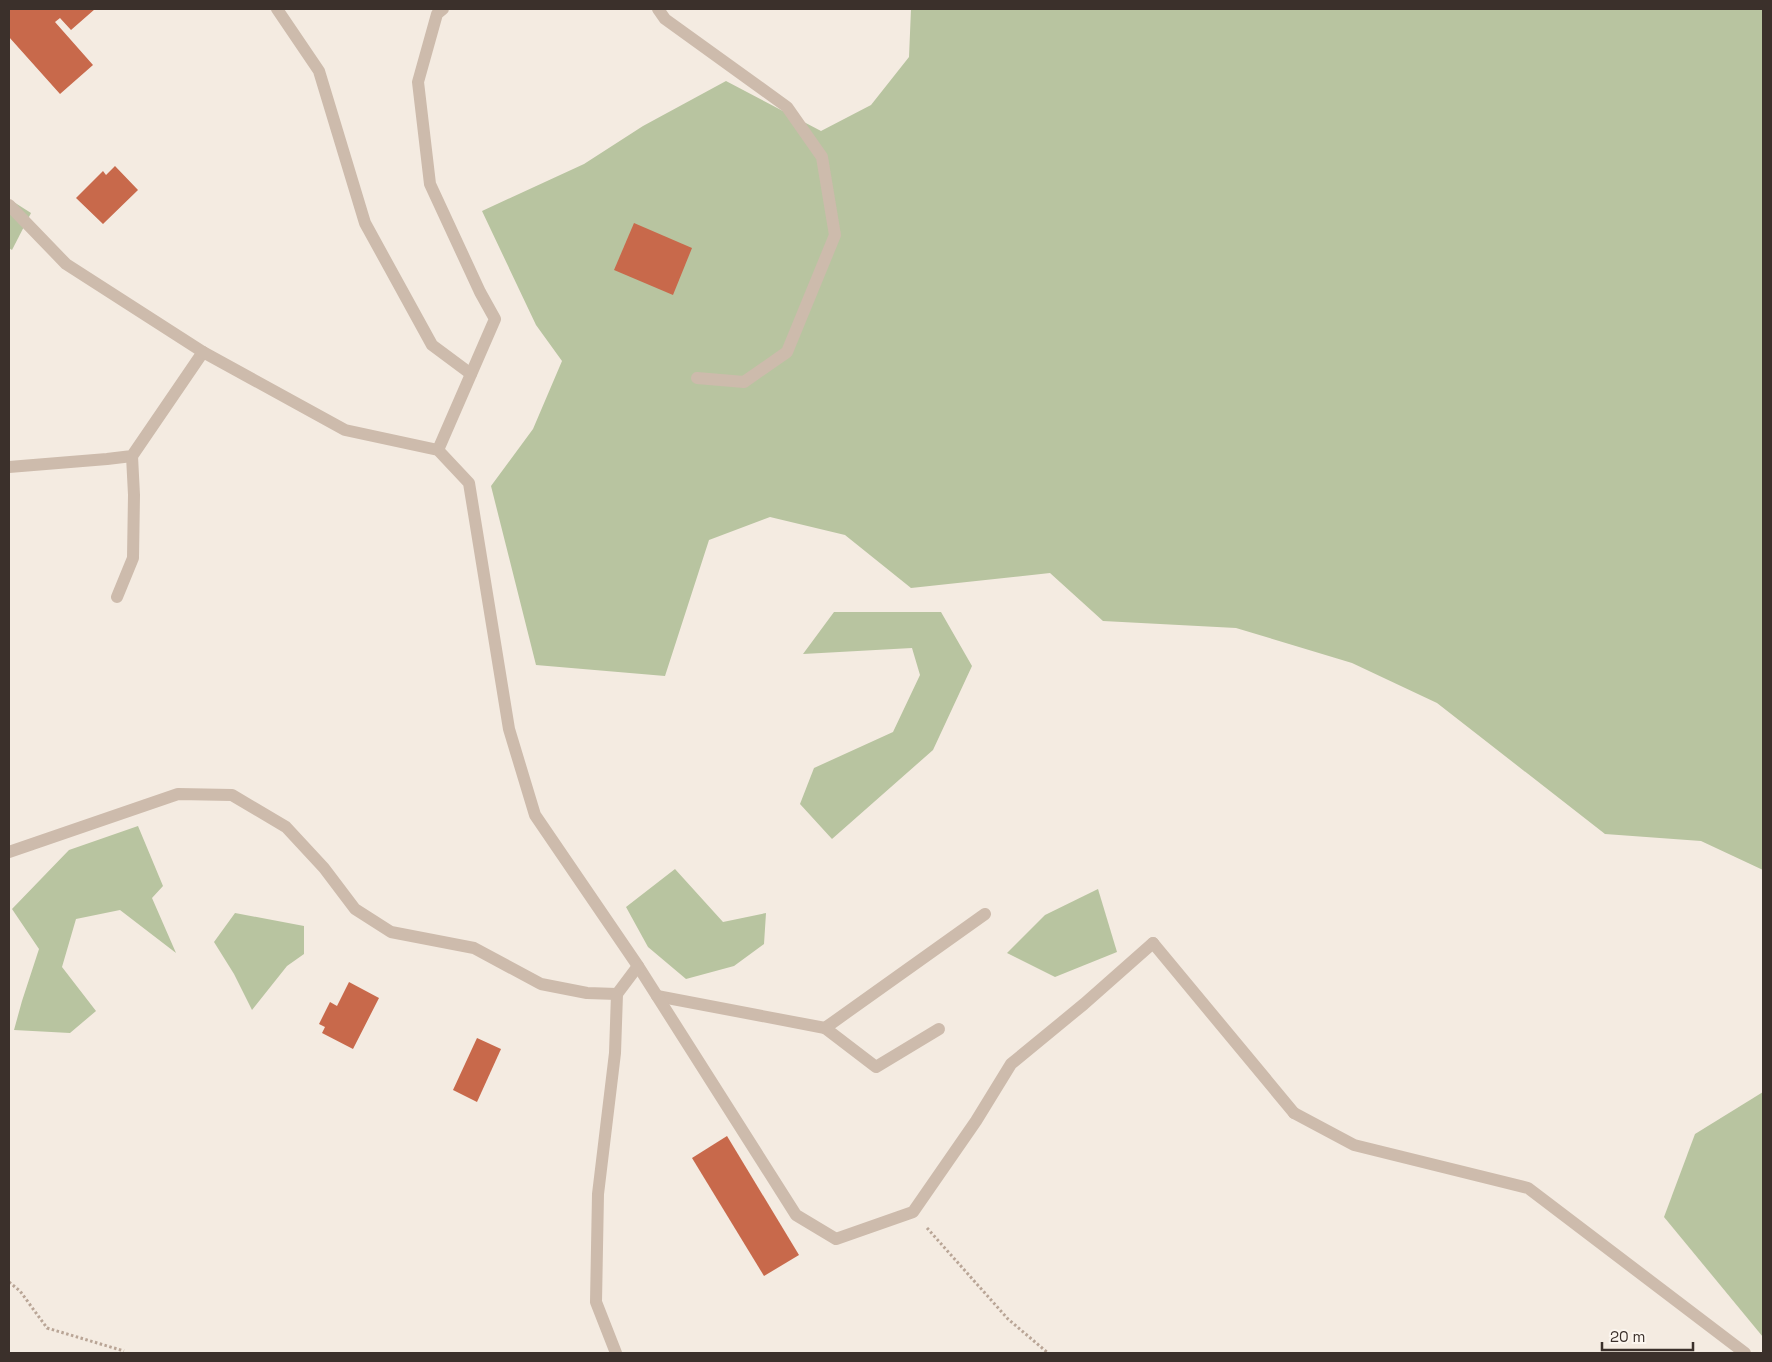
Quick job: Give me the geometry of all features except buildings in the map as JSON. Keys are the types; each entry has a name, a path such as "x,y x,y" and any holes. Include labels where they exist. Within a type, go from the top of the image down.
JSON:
{"street":[{"path":"277,9 318,71 365,223 432,345 471,374"},
{"path":"438,450 495,319 480,292 430,184 418,82 437,14 443,9"},
{"path":"658,9 664,19 786,107 822,157 835,235 787,352 744,382 697,378"},
{"path":"9,205 66,264 203,352 345,430 438,450 469,483 509,729 534,815 638,966 796,1215 836,1239 913,1212 976,1121 1011,1064 1084,1004 1153,943 1294,1113 1354,1145 1528,1188 1745,1353"},
{"path":"117,597 133,558 134,495 132,456 203,352"},
{"path":"9,467 132,456"},
{"path":"9,852 178,794 232,794 286,827 324,868 355,909 391,932 474,948 541,984 587,993 617,994"},
{"path":"825,1028 985,914"},
{"path":"616,1353 596,1302 598,1194 615,1053 617,994 638,966"},
{"path":"657,996 825,1028 876,1067 939,1029"}],"path":[{"path":"913,1212 1008,1319 1048,1353"},
{"path":"9,1282 20,1291 47,1328 124,1351"}],"green space":[{"path":"911,9 1763,9 1763,870 1701,841 1605,834 1437,703 1352,663 1236,628 1103,621 1050,573 911,588 845,535 770,517 709,540 665,676 536,665 491,486 533,429 562,361 536,325 482,211 584,164 643,126 726,81 821,131 871,105 909,57"},
{"path":"9,199 31,213 12,250 9,248"},
{"path":"834,612 941,612 972,666 933,750 832,839 800,804 814,768 893,732 920,675 912,648 803,654"},
{"path":"138,826 163,886 152,898 176,953 120,910 76,919 62,967 96,1011 70,1033 14,1030 39,949 12,909 69,850"},
{"path":"675,869 723,922 766,913 764,944 734,966 686,979 648,947 626,907"},
{"path":"1098,889 1117,952 1055,977 1007,953 1045,915"},
{"path":"235,913 304,926 304,954 287,966 252,1010 234,974 214,942"},
{"path":"1763,1092 1763,1337 1664,1217 1695,1134"}]}
